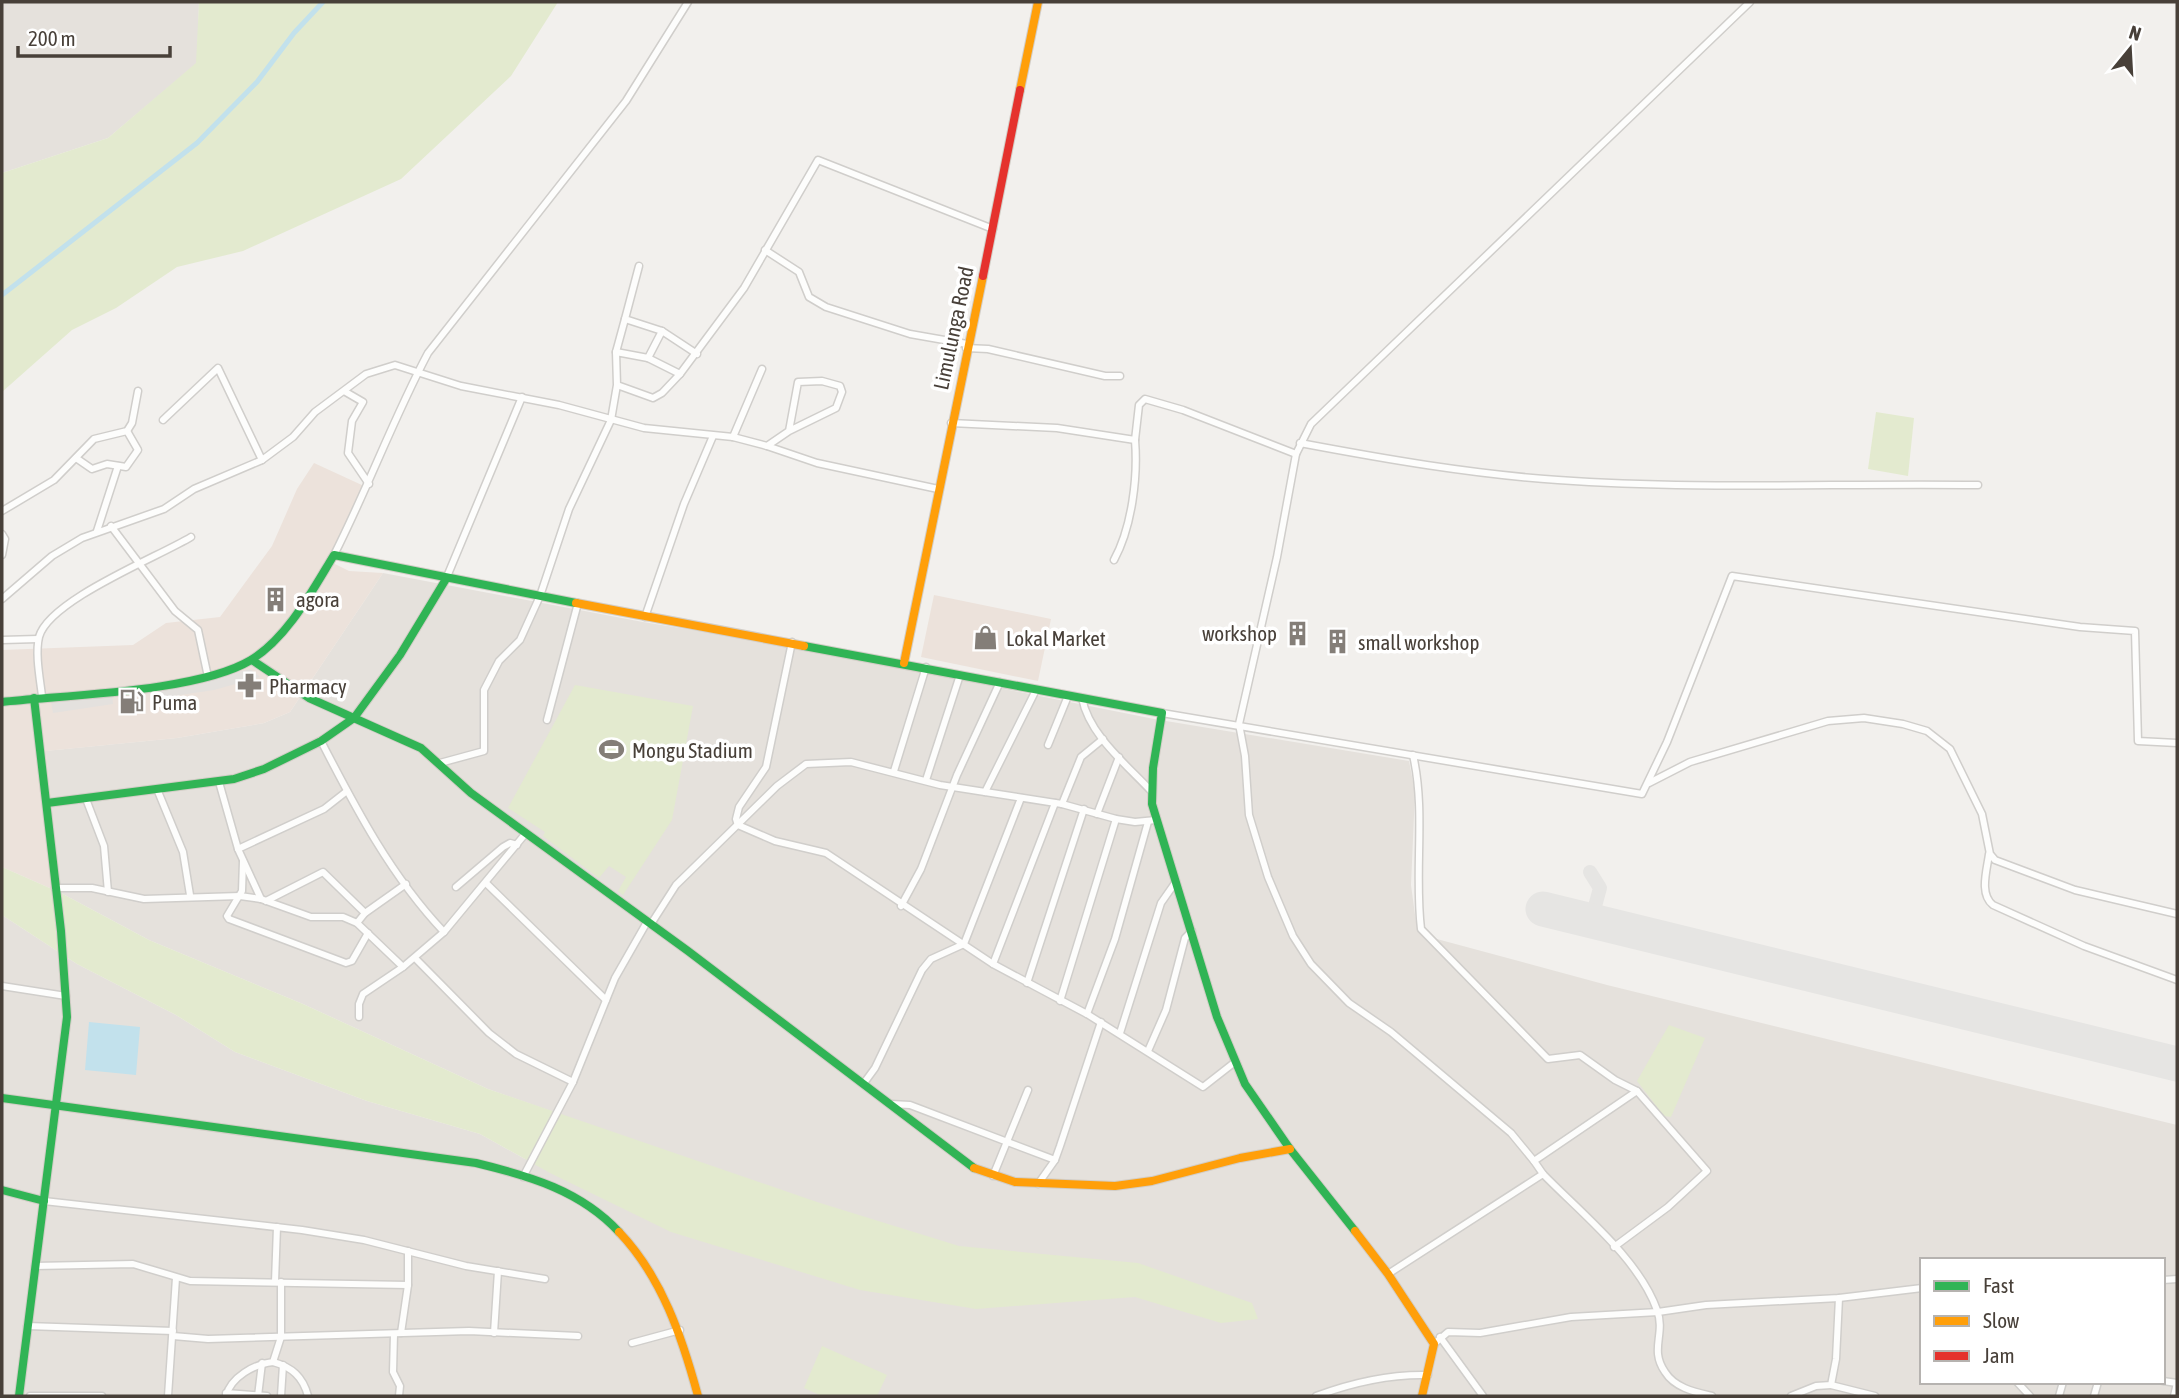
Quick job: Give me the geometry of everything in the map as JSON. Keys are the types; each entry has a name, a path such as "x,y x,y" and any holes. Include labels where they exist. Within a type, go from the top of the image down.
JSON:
{"main road":[{"name":"Limulunga Road","path":"904,663 966,346 993,229 1038,2"},
{"path":"2,702 208,677 230,671 252,660 289,622 334,555 645,617 792,642 1163,713 1151,791 1152,821 1192,931 1217,1017 1235,1062 1290,1149 1437,1340 1422,1396"},
{"path":"47,803 219,782 264,769 321,741 354,718 407,645 446,579"},
{"path":"252,660 309,698 399,736 440,763 471,793 864,1083 968,1165 993,1176 1038,1184 1136,1184 1290,1149"},
{"path":"19,1396 64,1052 66,996 38,697"},
{"path":"2,1098 459,1160 557,1188 587,1204 608,1220 631,1245 680,1330 698,1396"},
{"path":"2,1190 44,1201"}],"street":[{"path":"334,555 369,484 390,426 428,353 626,101 688,2"},
{"path":"1712,1396 1689,1390 1665,1373 1656,1356 1660,1328 1658,1312 1645,1281 1543,1174 1511,1133 1391,1032 1349,1003 1311,964 1296,942 1268,877 1249,815 1245,756 1239,724 1277,557 1296,454 1311,424 1433,304 1569,179 1750,2"},
{"path":"617,385 653,398 662,393 680,374 744,288 818,160 993,229"},
{"path":"765,250 799,272 809,297 826,307 910,334 1105,376 1120,376"},
{"path":"440,763 484,751 484,690 499,661 517,647 540,596 569,509 611,420 617,385 616,352 639,266"},
{"path":"625,319 662,331 697,354"},
{"path":"648,358 662,331"},
{"path":"616,352 648,358 680,374"},
{"path":"4,594 52,556 97,531 164,509 194,489 262,460 293,437 315,412 373,370 395,365 461,386 522,397 671,433 733,437 829,466 938,489"},
{"path":"163,420 218,369 262,460"},
{"path":"733,437 762,369"},
{"path":"767,446 789,431 836,408 842,392 840,386 822,381 797,382 789,431"},
{"path":"2,511 54,480 93,439 127,431 132,423 138,391"},
{"path":"344,391 363,402 352,421 348,453 369,484"},
{"path":"446,579 522,397"},
{"path":"1114,560 1122,546 1129,514 1136,463 1135,440 1139,405 1145,399 1184,410 1296,454"},
{"path":"951,423 1057,428 1135,440"},
{"path":"76,458 92,469 107,464 128,466 137,453 127,431"},
{"path":"645,617 684,504 713,436"},
{"path":"1300,443 1424,466 1558,480 1648,484 1978,485"},
{"path":"97,531 118,466"},
{"path":"111,526 175,611 198,630 208,677"},
{"path":"2,534 5,539 2,555"},
{"path":"38,697 38,639 47,623 75,600 191,537"},
{"path":"1163,713 1642,794 1667,742 1732,576 2080,627 2135,631 2138,741 2177,743"},
{"path":"547,720 578,603"},
{"path":"2,640 38,639"},
{"path":"792,642 766,767 739,807 736,819 738,825 775,841 826,853 901,906 993,964 1120,1033 1203,1087 1235,1062"},
{"path":"894,771 926,667"},
{"path":"926,780 960,675"},
{"path":"901,906 921,869 952,787 1000,682"},
{"path":"985,792 1036,690"},
{"path":"1048,745 1068,696"},
{"path":"1082,698 1083,707 1103,739 1151,791"},
{"path":"1648,784 1690,762 1828,721 1864,718 1895,722 1927,731 1950,749 1982,814 1990,854 1985,891 1987,901 2084,946 2177,980"},
{"path":"993,964 1058,803 1082,757 1103,739"},
{"path":"321,741 379,849 424,910 444,932"},
{"path":"1413,754 1420,810 1418,904 1421,929 1548,1059 1580,1055 1615,1080 1637,1091 1707,1171 1676,1201 1614,1247"},
{"path":"1097,814 1119,757"},
{"path":"523,1177 573,1082 629,951 676,885 777,786 806,764 836,761 894,771 952,787 1058,803 1116,819 1152,821 1115,939 1087,1014"},
{"path":"219,782 238,849 264,900"},
{"path":"157,789 183,852 190,895"},
{"path":"238,849 330,805 347,790"},
{"path":"86,799 104,846 108,892"},
{"path":"864,1083 875,1068 922,970 931,959 964,944 1021,799"},
{"path":"1027,984 1084,809"},
{"path":"1060,1001 1116,819"},
{"path":"359,1017 359,1004 363,994 415,958 444,932 487,884 526,832"},
{"path":"456,887 503,847 517,845"},
{"path":"1990,854 1999,863 2075,890 2177,914"},
{"path":"243,861 240,896 227,916 229,919 339,962 352,961 368,933"},
{"path":"264,900 323,872 365,913"},
{"path":"1120,1033 1161,903 1175,883"},
{"path":"357,923 365,913 406,884"},
{"path":"487,884 606,1000"},
{"path":"55,888 85,887 144,898 240,896 264,900 311,917 343,917 357,923 403,967"},
{"path":"343,917 353,904"},
{"path":"1148,1051 1166,1010 1185,938 1192,931"},
{"path":"415,958 489,1033 516,1054 573,1082"},
{"path":"2,986 66,996"},
{"path":"1038,1184 1055,1160 1101,1022"},
{"path":"993,1176 1004,1143 1028,1090"},
{"path":"1534,1161 1637,1091"},
{"path":"891,1104 910,1105 1004,1143 1055,1160"},
{"path":"1388,1274 1543,1174"},
{"path":"44,1201 183,1219 277,1227 364,1240 436,1260 545,1279"},
{"path":"273,1362 281,1337 277,1227"},
{"path":"400,1396 400,1386 393,1372 408,1285 408,1251"},
{"path":"35,1266 133,1264 152,1267 190,1281 408,1285"},
{"path":"494,1333 498,1271"},
{"path":"168,1396 176,1278"},
{"path":"1483,1396 1437,1340 1448,1332 1480,1333 1571,1317 1658,1312 1706,1305 1839,1298 1920,1288"},
{"path":"1831,1385 1836,1359 1839,1298"},
{"path":"27,1326 173,1333 208,1339 398,1333 578,1336"},
{"path":"632,1343 680,1330"},
{"path":"267,1396 226,1395 232,1382 262,1363 273,1362 283,1365 300,1377 308,1396"},
{"path":"258,1396 262,1363"},
{"path":"281,1396 283,1365"},
{"path":"1316,1396 1347,1385 1383,1378 1428,1375"},
{"path":"2174,1396 2177,1383"},
{"path":"1791,1396 1816,1386 1831,1385 1875,1396"},
{"path":"30,1396 102,1396"}],"shaded area":[{"path":"2,2 199,2 197,63 108,138 2,173"},
{"path":"314,463 364,486 329,561 349,571 383,573 290,712 264,723 177,738 46,751 61,893 2,867 2,650 133,645 166,623 220,617 272,546 297,489"},
{"path":"383,573 643,622 786,645 1154,719 1409,761 1415,792 1411,885 1416,922 1422,935 1607,985 2177,1125 2177,1396 2,1396 2,915 77,964 176,1015 235,1052 367,1101 480,1134 525,1159 551,1111 488,1089 303,1004 149,940 61,893 45,751 177,738 264,723 290,712"},
{"name":"Lokal Market","path":"934,595 1051,619 1038,681 921,657"},
{"path":"250,669 260,677 214,690 153,699 152,688 212,679"},
{"path":"112,693 113,704 53,713 51,702"}],"green space":[{"path":"199,2 558,2 511,76 401,179 243,251 177,267 116,308 72,330 2,392 2,173 108,138 196,63"},
{"path":"1876,412 1914,418 1908,476 1868,469"},
{"name":"Mongu Stadium","path":"575,685 693,706 672,820 623,895 618,891 626,877 609,866 599,878 543,836 545,832 508,808"},
{"path":"2,867 61,893 149,940 303,1004 488,1089 817,1202 959,1246 1138,1263 1252,1303 1258,1319 1221,1323 1135,1297 976,1309 860,1290 671,1232 550,1173 480,1134 367,1101 235,1052 176,1015 77,964 2,915"},
{"path":"1669,1025 1705,1038 1671,1117 1664,1116 1637,1081"},
{"path":"822,1346 887,1375 877,1396 822,1396 804,1388"}],"water":[{"path":"89,1022 140,1027 136,1075 85,1070"}],"waterway":[{"path":"2,295 197,143 257,82 294,33 323,2"}],"taxiway":[{"path":"1590,872 1600,888 1591,921"}],"runway":[{"path":"1543,909 2177,1064"}],"traffic: fast":[{"path":"2,702 166,686 228,671 251,660 288,626 334,555 576,603"},
{"path":"47,803 234,779 264,769 321,741 354,718 400,655 446,579"},
{"path":"804,646 1162,713 1153,768 1152,804 1217,1017 1245,1084 1290,1149 1355,1231"},
{"path":"252,660 309,698 421,748 471,793 688,951 974,1168"},
{"path":"19,1396 67,1017 61,931 34,698"},
{"path":"2,1098 476,1163 554,1187 588,1206 619,1232"},
{"path":"2,1190 44,1201"}],"traffic: slow":[{"path":"1020,90 1038,2"},
{"path":"904,663 983,276"},
{"path":"576,603 804,646"},
{"path":"974,1168 1015,1182 1115,1186 1152,1181 1240,1158 1290,1149"},
{"path":"1355,1231 1388,1274 1434,1344 1422,1396"},
{"path":"619,1232 659,1288 685,1352 698,1396"}],"traffic: jam":[{"path":"983,276 1020,90"}],"place":[{"name":"agora","path":"276,599"},
{"name":"workshop","path":"1297,633"},
{"name":"Lokal Market","path":"986,638"},
{"name":"small workshop","path":"1338,642"},
{"name":"Pharmacy","path":"249,686"},
{"name":"Puma","path":"132,702"},
{"name":"Mongu Stadium","path":"612,750"}]}
